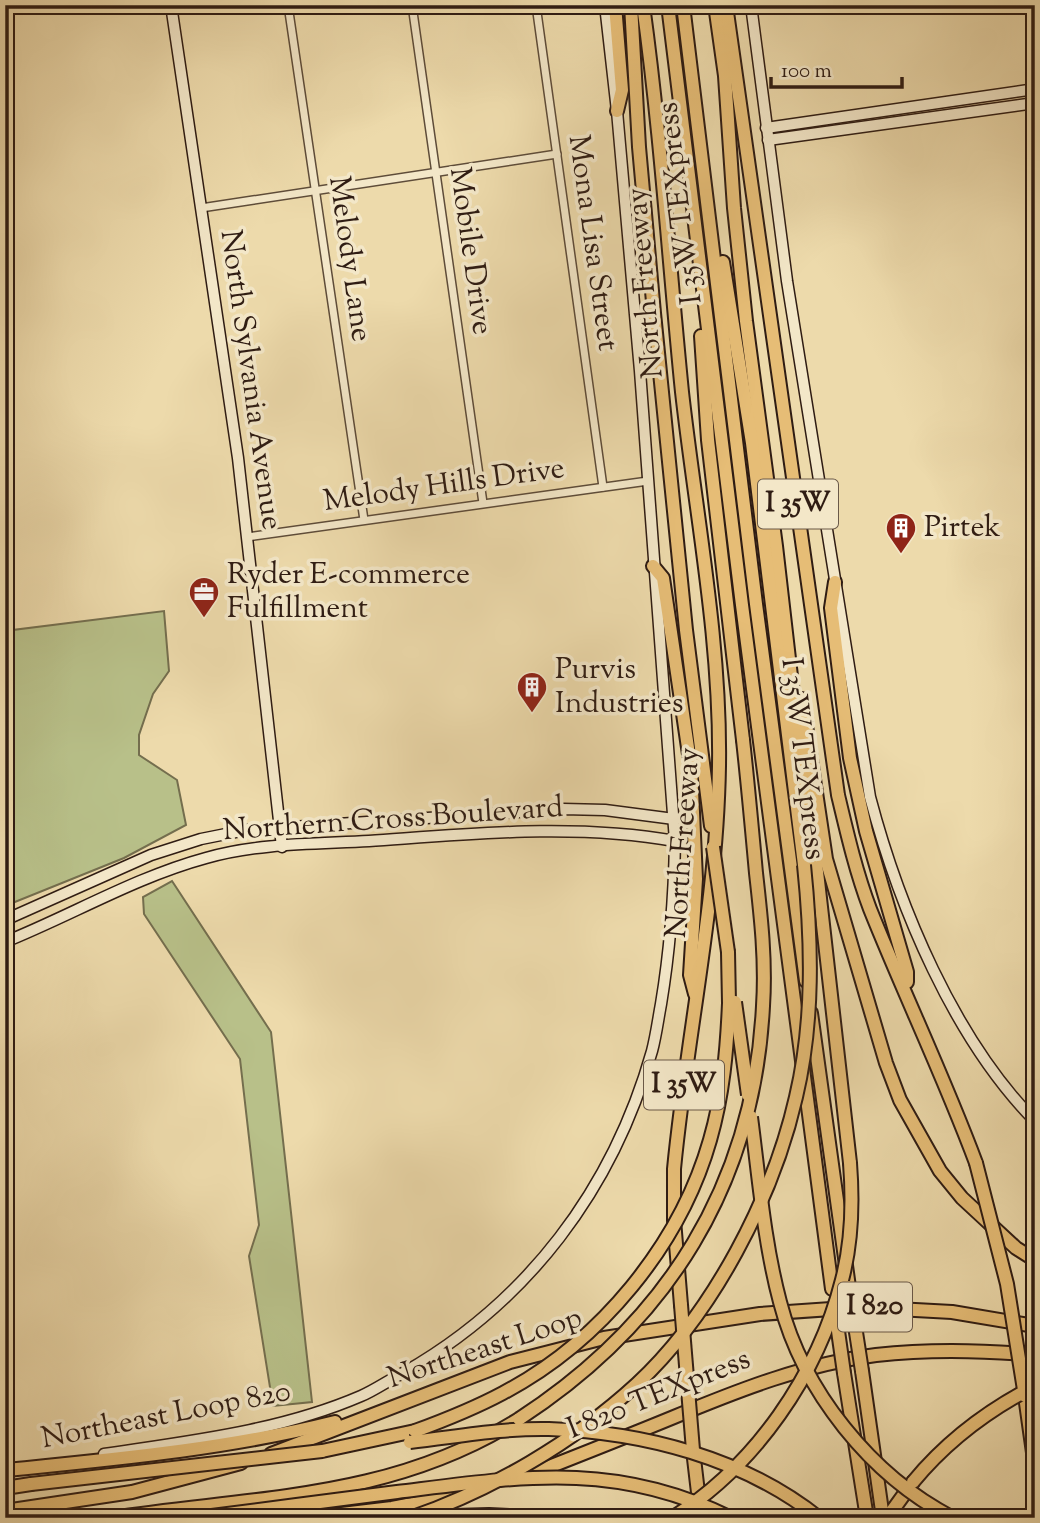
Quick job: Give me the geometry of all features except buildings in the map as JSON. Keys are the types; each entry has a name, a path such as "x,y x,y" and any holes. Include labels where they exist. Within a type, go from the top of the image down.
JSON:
{"highway":[{"path":"615,5 622,90 617,111"},
{"path":"631,5 654,313 687,630 727,952 780,1302 788,1328 818,1390 854,1438 902,1484 953,1518"},
{"name":"North Freeway","path":"643,5 659,139 682,389 716,677 719,763 716,849 674,1169 674,1220 701,1517"},
{"name":"I 35W TEXpress","path":"668,5 809,1130 867,1518"},
{"name":"I 35W TEXpress","path":"683,5 794,897 849,1287 885,1518"},
{"path":"672,1518 720,1482 752,1451 813,1359 828,1325 843,1279 853,1197 819,890 746,321 734,208 725,76 715,5"},
{"name":"I 35W","path":"726,5 838,795 870,908 940,1070 976,1163 1007,1284 1035,1467"},
{"path":"410,1518 463,1497 525,1465 623,1396 653,1368 684,1330 736,1253 767,1187 786,1136 797,1094 809,1004 811,954 804,865 752,443 728,304 704,122 696,110"},
{"path":"111,1518 341,1488 405,1472 442,1459 502,1430 573,1382 607,1351 659,1292 705,1224 731,1167 746,1125 760,1045 763,945 743,740 708,440 699,321 703,294"},
{"path":"653,566 663,578 691,768 696,827 696,879 690,975 696,1002"},
{"path":"835,582 831,608 850,758 866,831 906,972 907,993"},
{"path":"787,639 796,660 826,859 886,1063 900,1100 940,1171 962,1198 1016,1248 1035,1261"},
{"path":"322,1451 415,1430 462,1413 505,1393 547,1366 581,1339 632,1285 676,1223 710,1140 724,1075 729,1003 727,952"},
{"name":"Northeast Loop","path":"5,1510 89,1500 173,1483 292,1447 510,1362 604,1338 737,1317 832,1308 881,1307 952,1312 1035,1326"},
{"name":"I 820 TEXpress","path":"308,1518 405,1506 510,1482 739,1390 822,1365 925,1351 982,1350 1035,1355"},
{"path":"885,1518 924,1469 949,1444 995,1410 1035,1386"},
{"path":"6,1470 227,1445 366,1416"},
{"path":"5,1488 513,1430 547,1429 618,1435 673,1446 716,1461 781,1493 819,1518"},
{"path":"196,1518 484,1481 567,1476 601,1479 671,1493 731,1518"},
{"path":"410,1518 489,1515 548,1518"}],"main road":[{"name":"North Sylvania Avenue","path":"171,5 247,537 282,846"},
{"name":"North Freeway","path":"605,5 640,371 674,819 674,889 669,959"},
{"path":"751,5 791,307 870,797 894,876 921,941 968,1035 1011,1097 1035,1121"},
{"path":"766,128 1035,89"},
{"path":"768,141 1035,103"},
{"name":"Northern Cross Boulevard","path":"5,920 151,855 201,839 246,830 563,809 605,810 674,819"},
{"path":"458,835 459,815"},
{"name":"Northern Cross Boulevard","path":"5,942 163,873 206,858 251,849 458,835 575,831 617,833 675,841"},
{"name":"Northeast Loop 820","path":"6,1470 227,1435 314,1412 361,1396 434,1355 485,1317 529,1276 559,1238 618,1143 653,1048 669,959"}],"street":[{"name":"Melody Lane","path":"288,5 364,520"},
{"name":"Mobile Drive","path":"412,5 483,503"},
{"name":"Mona Lisa Street","path":"536,5 603,487"},
{"path":"201,208 557,154"},
{"name":"Melody Hills Drive","path":"247,537 648,481"}],"green space":[{"path":"164,611 169,671 153,694 139,735 139,755 177,780 186,825 124,858 5,906 5,631"},
{"path":"172,881 271,1032 312,1402 273,1406 249,1256 259,1225 240,1059 144,914 143,897"}],"place":[{"name":"Pirtek","path":"901,555"},
{"name":"Ryder E-commerce Fulfillment","path":"204,619"},
{"name":"Purvis Industries","path":"532,714"}]}
